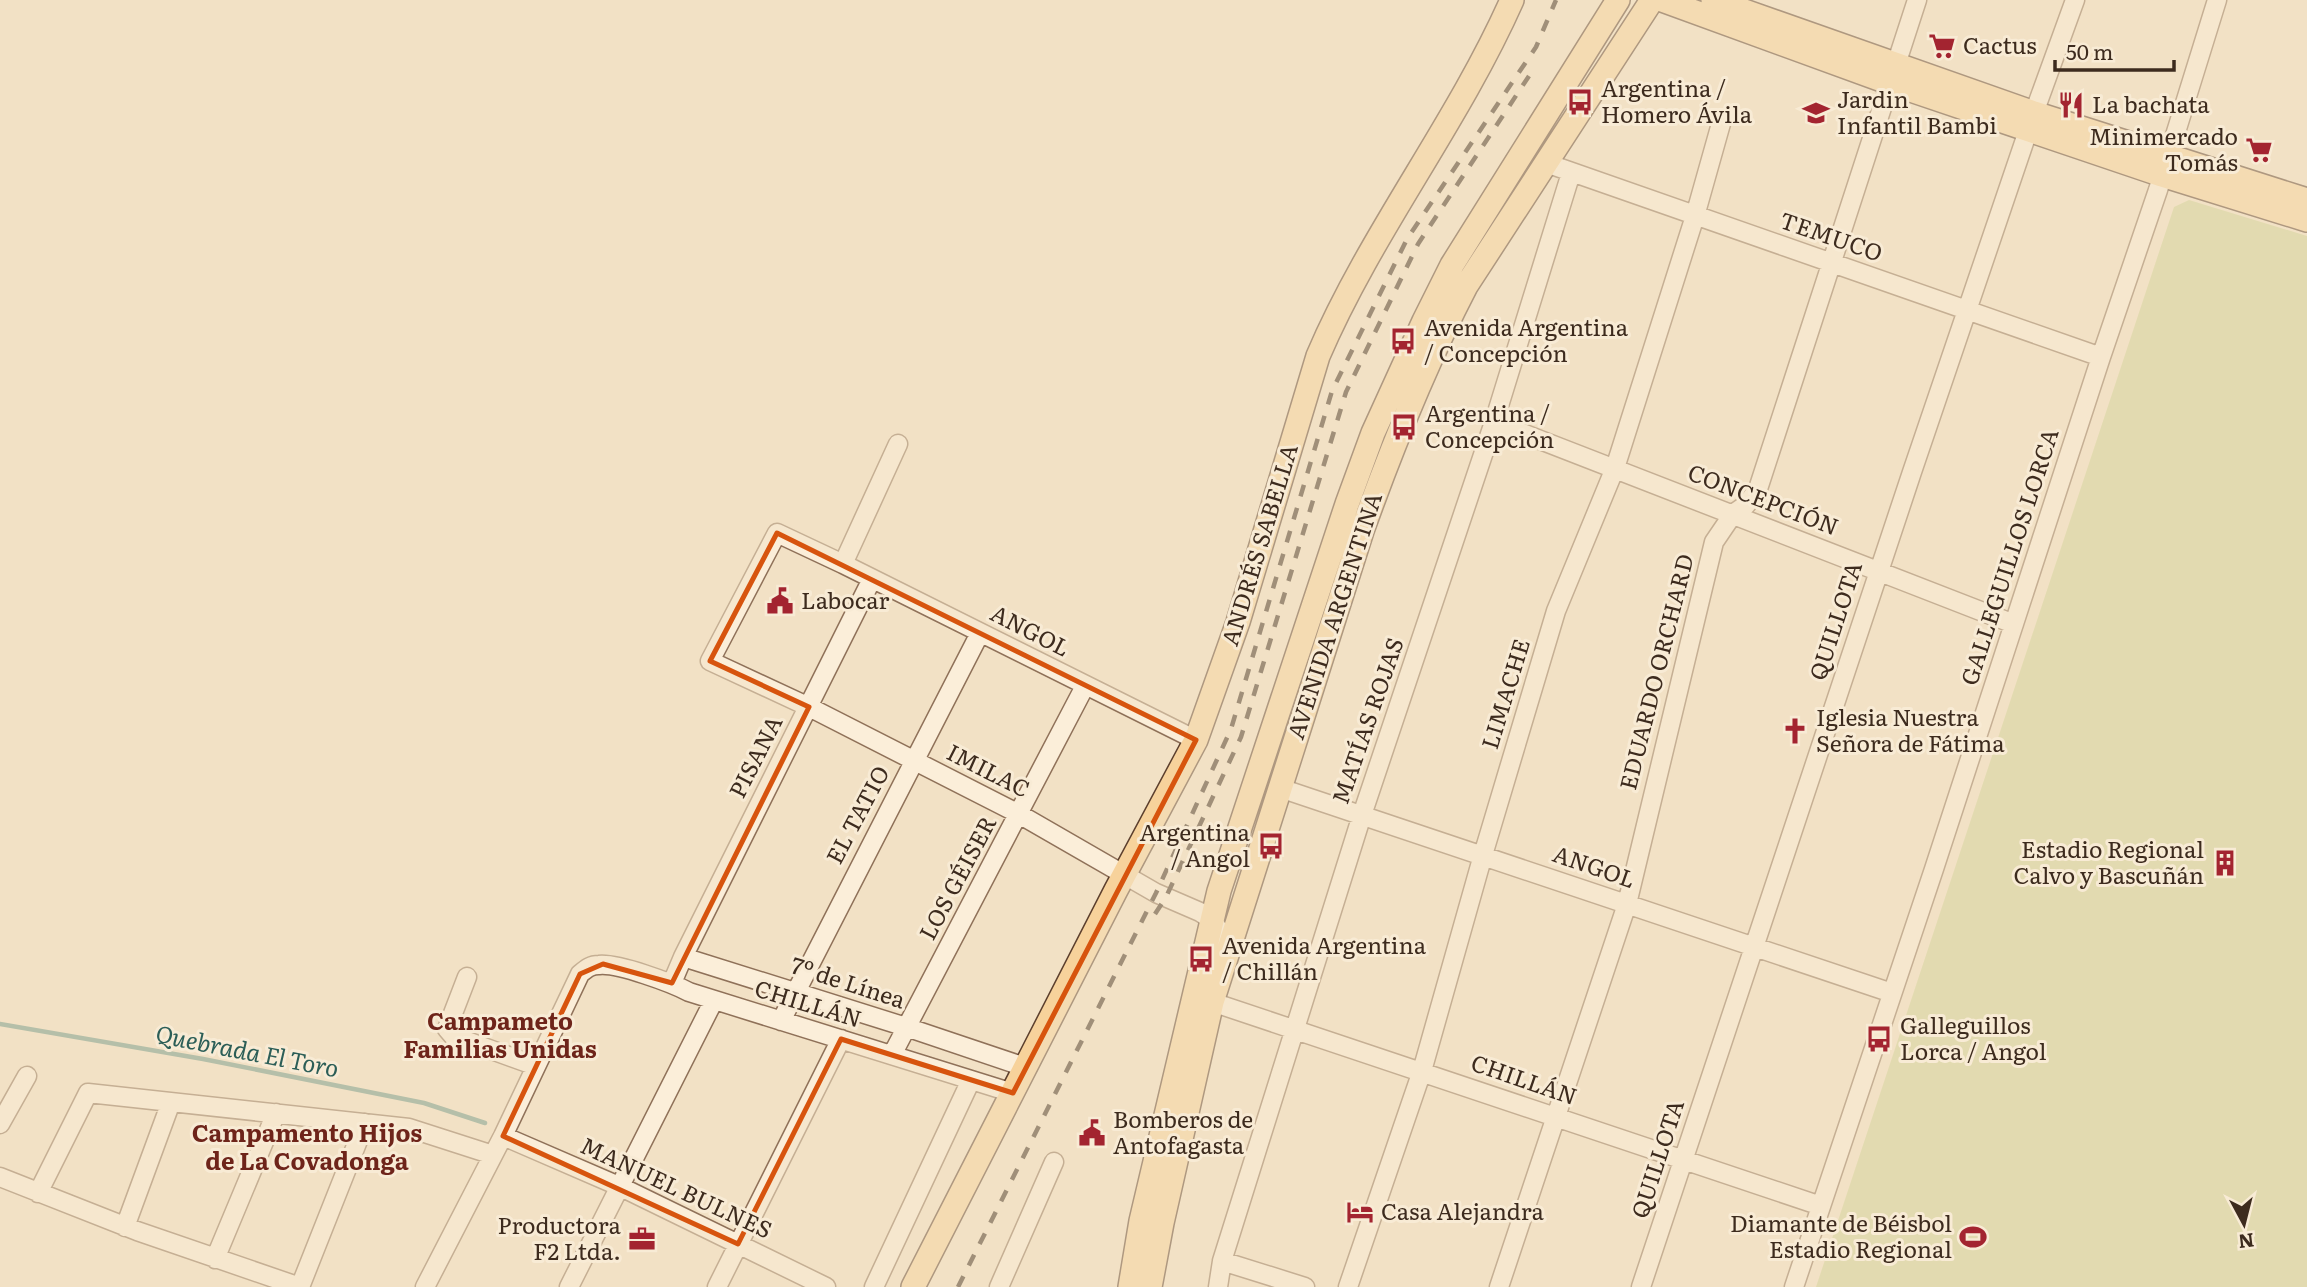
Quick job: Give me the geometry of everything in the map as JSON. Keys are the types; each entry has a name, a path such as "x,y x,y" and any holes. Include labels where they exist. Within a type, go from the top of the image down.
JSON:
{"main road":[{"name":"ANDRÉS SABELLA","path":"913,1287 1196,740 1238,622 1322,347 1369,254 1495,39 1512,0"},
{"name":"AVENIDA ARGENTINA","path":"1130,1287 1141,1221 1219,891 1378,422 1452,265 1618,0"},
{"name":"AVENIDA ARGENTINA","path":"1150,1287 1212,1002 1384,469 1415,394 1466,286 1652,0"},
{"path":"1662,0 1893,74 2165,166 2307,220"},
{"path":"1713,0 1893,74"},
{"path":"2165,166 2307,200"}],"street":[{"name":"EDUARDO ORCHARD","path":"1499,1287 1627,904 1714,542 1733,514 1746,505 1758,489 1917,0"},
{"name":"QUILLOTA","path":"1641,1287 1879,571 2075,0"},
{"name":"GALLEGUILLOS LORCA","path":"1794,1287 2165,166 2217,0"},
{"name":"LIMACHE","path":"1348,1287 1422,1071 1556,611 1615,468 1695,216 1722,120"},
{"name":"TEMUCO","path":"1546,163 2101,357"},
{"name":"MATÍAS ROJAS","path":"1218,1287 1222,1261 1294,1029 1362,815 1494,422 1571,173"},
{"name":"CONCEPCIÓN","path":"1494,422 2014,624"},
{"path":"843,564 898,444"},
{"name":"ANGOL","path":"710,661 777,533 1196,740"},
{"name":"PISANA","path":"683,957 872,579"},
{"name":"EL TATIO","path":"780,1021 979,633"},
{"name":"IMILAC","path":"710,661 810,706 1019,814 1156,893 1212,920"},
{"name":"LOS GÉISER","path":"892,1055 1085,686"},
{"name":"ANGOL","path":"1280,788 1892,993"},
{"path":"1212,920 1229,945"},
{"path":"672,983 683,957"},
{"name":"7º de Línea","path":"683,957 906,1027 1025,1068"},
{"name":"CHILLÁN","path":"536,1066 580,974 590,966 603,964 672,983 689,992 1013,1093"},
{"path":"425,1287 536,1066 453,1036 447,1029 467,977"},
{"path":"569,1287 714,1000"},
{"name":"CHILLÁN","path":"1212,1002 1821,1206"},
{"path":"717,1287 841,1039"},
{"path":"0,1124 27,1076"},
{"path":"874,1287 971,1080"},
{"path":"37,1193 88,1093 409,1129 493,1155"},
{"path":"125,1227 171,1102"},
{"path":"215,1259 276,1113"},
{"path":"0,1177 125,1227 300,1287 365,1123"},
{"name":"MANUEL BULNES","path":"503,1136 621,1187 826,1287"},
{"path":"999,1287 1054,1162"},
{"path":"1222,1261 1305,1287"}],"highlighted area":[{"path":"777,533 1196,740 1013,1093 841,1039 738,1244 503,1136 580,974 603,964 672,983 809,707 710,661"}],"green space":[{"path":"2189,200 2307,236 2307,1287 1816,1287 2174,207"}],"waterway":[{"name":"Quebrada El Toro","path":"0,1024 203,1059 424,1103 485,1123"}],"railway":[{"path":"958,1287 1156,893 1231,729 1332,391 1407,239 1536,47 1556,0"},
{"path":"1155,914 1166,897 1241,737 1346,392 1418,244 1529,76"}],"place":[{"name":"Cactus","path":"1942,46"},
{"name":"Argentina / Homero Ávila","path":"1580,102"},
{"name":"La bachata","path":"2071,105"},
{"name":"Jardin Infantil Bambi","path":"1816,113"},
{"name":"Minimercado Tomás","path":"2259,150"},
{"name":"Avenida Argentina / Concepción","path":"1403,341"},
{"name":"Argentina / Concepción","path":"1404,427"},
{"name":"Labocar","path":"780,601"},
{"name":"Iglesia Nuestra Señora de Fátima","path":"1795,731"},
{"name":"Argentina / Angol","path":"1271,846"},
{"name":"Estadio Regional Calvo y Bascuñán","path":"2225,863"},
{"name":"Avenida Argentina / Chillán","path":"1201,959"},
{"name":"Galleguillos Lorca / Angol","path":"1879,1039"},
{"name":"Bomberos de Antofagasta","path":"1092,1133"},
{"name":"Casa Alejandra","path":"1360,1212"},
{"name":"Diamante de Béisbol Estadio Regional","path":"1973,1237"},
{"name":"Productora F2 Ltda.","path":"642,1239"}],"district":[{"name":"Campameto Familias Unidas","path":"500,1036"},
{"name":"Campamento Hijos de La Covadonga","path":"307,1148"}]}
